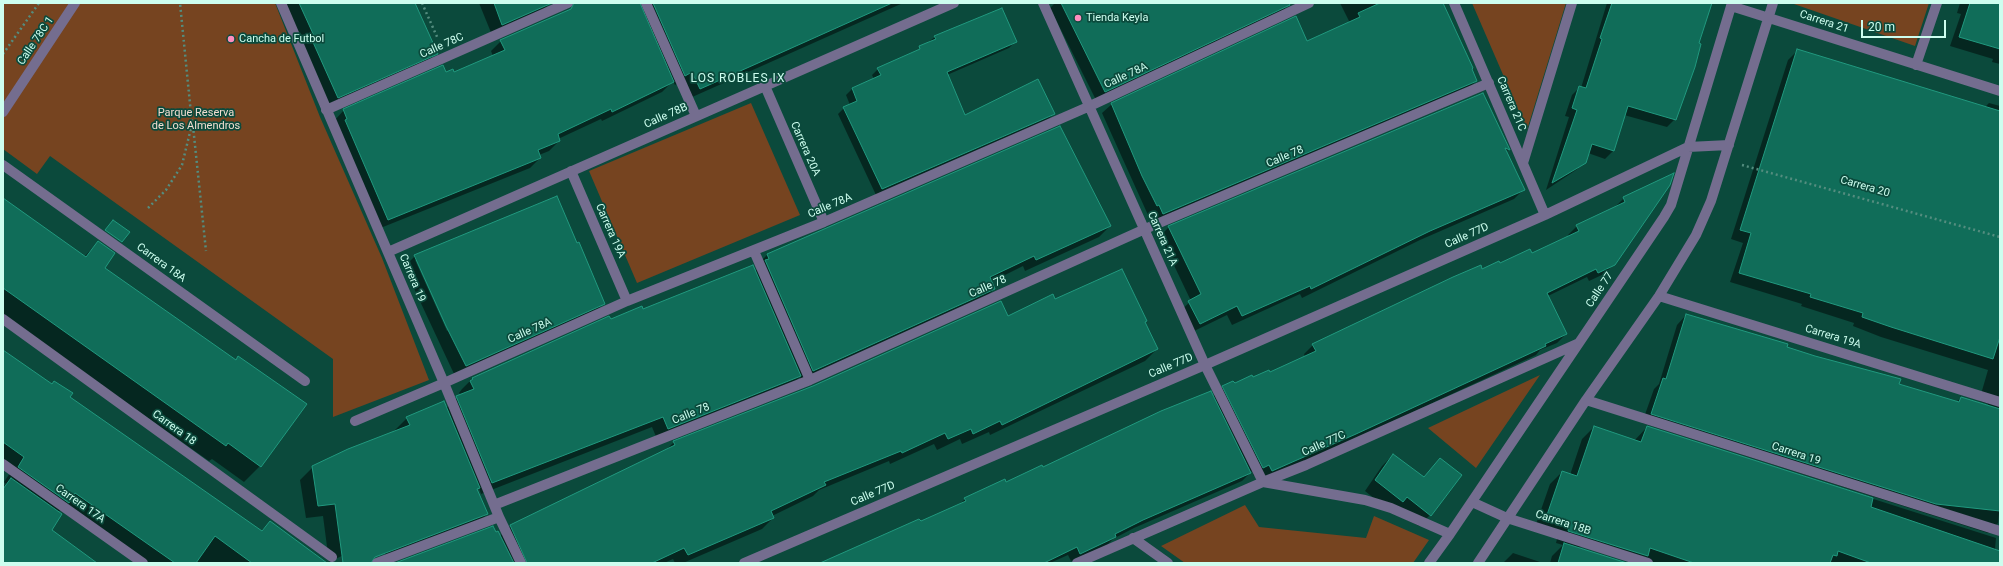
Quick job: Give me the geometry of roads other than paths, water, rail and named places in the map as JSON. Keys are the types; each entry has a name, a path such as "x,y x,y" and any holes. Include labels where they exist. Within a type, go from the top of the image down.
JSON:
{"street":[{"name":"Calle 78C 1","path":"3,112 76,3"},
{"name":"Carrera 19","path":"281,3 444,383 499,517 521,563"},
{"name":"Calle 78C","path":"326,110 568,3"},
{"path":"646,3 696,116"},
{"name":"Calle 78B","path":"388,252 954,3"},
{"name":"Carrera 21A","path":"1043,3 1205,365 1263,482"},
{"name":"Calle 78A","path":"355,421 627,301 824,222 1090,106 1309,3"},
{"name":"Carrera 21C","path":"1454,3 1545,215"},
{"path":"1523,163 1572,3"},
{"path":"1478,563 1586,400 1659,296 1696,235 1711,201 1773,3"},
{"path":"1916,65 1937,3"},
{"name":"Carrera 21","path":"1732,4 1916,65 2000,91"},
{"name":"Calle 77","path":"1429,563 1472,502 1664,217 1670,205 1732,4"},
{"name":"Calle 78","path":"494,505 810,380 1145,229 1489,83"},
{"name":"Carrera 20A","path":"765,86 824,222"},
{"path":"1688,147 1729,145"},
{"name":"Calle 77D","path":"744,563 1205,365 1545,215 1688,147"},
{"name":"Carrera 18A","path":"3,164 305,381"},
{"name":"Carrera 19A","path":"570,171 627,301"},
{"path":"754,251 810,380"},
{"name":"Carrera 19A","path":"1659,296 2000,402"},
{"name":"Carrera 18","path":"3,319 332,557"},
{"name":"Calle 77C","path":"1077,563 1263,482 1306,465 1579,343"},
{"name":"Carrera 19","path":"1586,400 2000,531"},
{"name":"Carrera 17A","path":"3,464 143,563"},
{"path":"1263,482 1365,500 1391,508 1450,534"},
{"name":"Carrera 18B","path":"1472,502 1507,518 1648,563"},
{"path":"377,563 499,517"},
{"path":"1133,538 1168,563"}],"place":[{"name":"Tienda Keyla","path":"1078,18"},
{"name":"Cancha de Futbol","path":"231,39"}],"district":[{"name":"LOS ROBLES IX","path":"738,79"}],"park label":[{"name":"Parque Reserva de Los Almendros","path":"196,119"}]}
